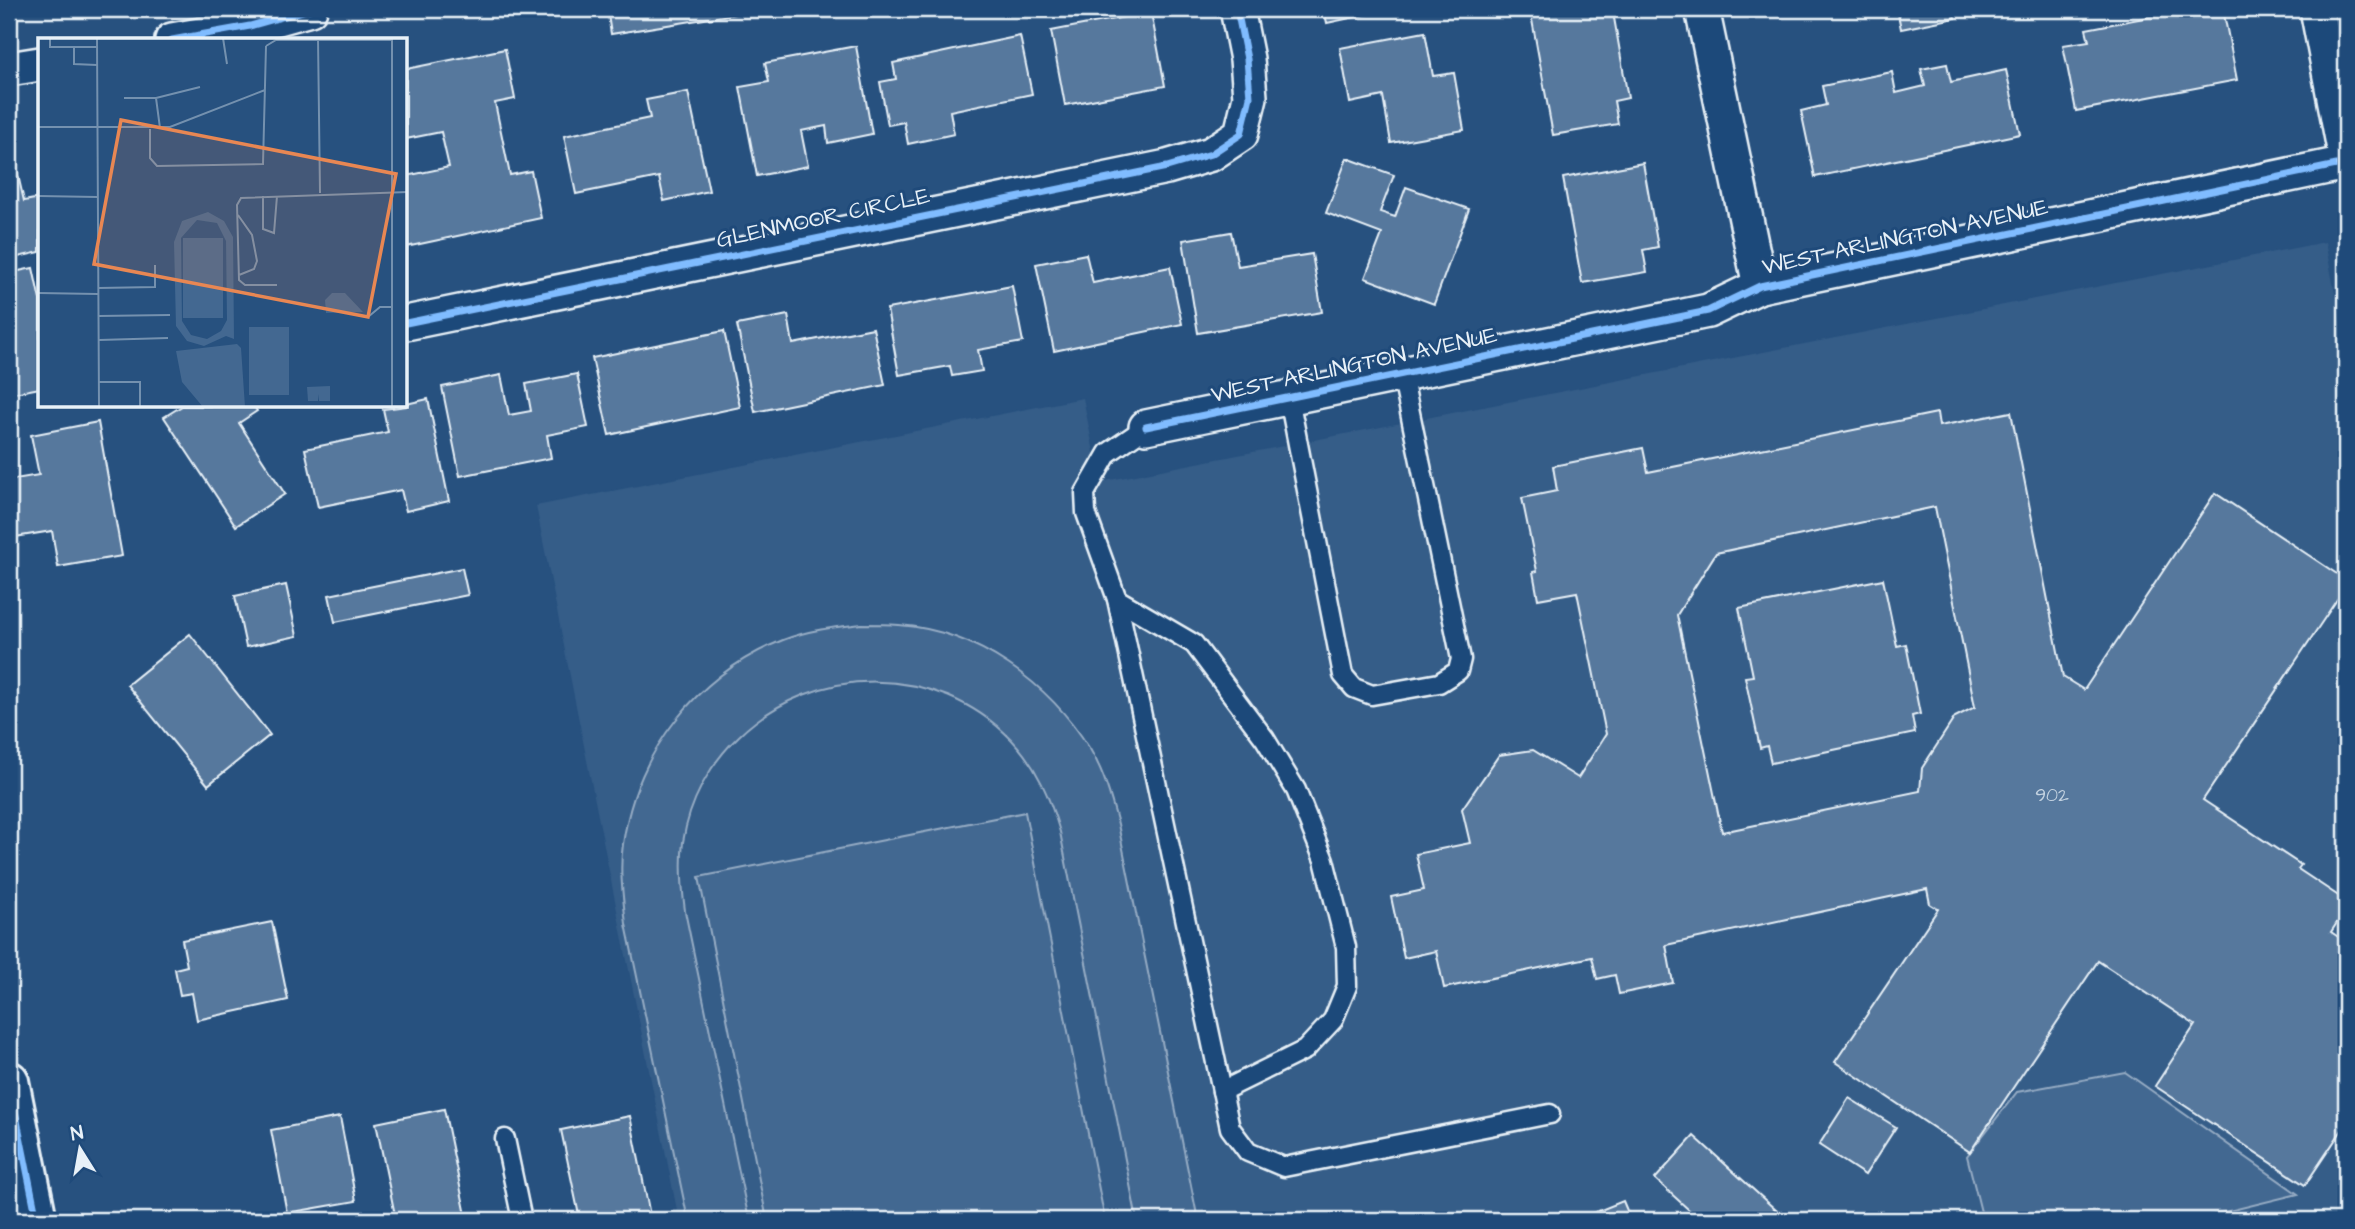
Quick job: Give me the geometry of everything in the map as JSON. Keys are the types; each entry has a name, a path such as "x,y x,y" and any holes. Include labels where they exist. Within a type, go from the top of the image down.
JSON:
{"street":[{"path":"195,38 251,33 310,9"},
{"name":"GLENMOOR CIRCLE","path":"408,323 1167,167 1211,154 1241,134 1250,97 1247,58 1237,9"},
{"path":"1702,9 1760,286"},
{"path":"2317,9 2346,161"},
{"path":"9,69 38,64"},
{"name":"WEST ARLINGTON AVENUE","path":"1146,427 1708,312 1760,286 2346,161"},
{"path":"9,1081 37,1220"}],"lane":[{"path":"1289,398 1343,675 1354,688 1372,695 1438,683 1458,671 1461,659 1402,374"},
{"path":"1146,427 1108,453 1085,492 1086,513 1117,599 1230,1128 1248,1152 1284,1167 1550,1114"},
{"path":"1117,599 1194,644 1265,739 1296,790 1324,860 1346,947 1348,986 1333,1020 1305,1050 1222,1091"},
{"path":"505,1139 522,1220"}],"shaded area":[{"path":"2325,242 2346,350 2346,1220 679,1220 536,506 1083,398 1100,482"},
{"path":"861,624 928,629 983,649 1032,682 1054,703 1090,749 1103,776 1118,824 1198,1220 1137,1220 1060,832 1035,771 1011,739 981,714 948,696 912,685 876,682 839,685 803,695 769,712 739,736 719,758 702,784 690,812 682,859 685,911 749,1220 688,1220 626,924 621,864 630,810 641,778 676,720 698,695 724,673 783,640 822,629"},
{"path":"1025,812 1105,1220 767,1220 699,877"},
{"path":"2125,1072 2298,1194 2192,1220 1983,1220 1967,1156 2017,1092"}],"building":[{"path":"607,9 741,9 742,13 611,34"},
{"path":"1324,9 1383,9 1383,11 1327,23"},
{"path":"1530,9 1596,9 1597,15 1613,12 1628,98 1614,101 1618,124 1553,135"},
{"path":"1897,9 1953,9 1955,18 1901,29"},
{"path":"2165,9 2223,9 2237,80 2076,111 2063,45 2089,41 2086,29 2165,14"},
{"path":"1151,12 1165,86 1065,105 1051,31"},
{"path":"1425,32 1433,76 1454,73 1464,130 1391,143 1383,96 1350,103 1340,48"},
{"path":"1020,36 1032,94 950,111 954,134 908,144 904,122 888,125 880,82 896,79 893,63"},
{"path":"856,46 872,134 828,143 826,126 801,131 808,166 757,176 740,87 769,82 765,63"},
{"path":"505,49 515,99 495,103 510,175 531,171 541,218 408,247 408,176 449,167 441,132 408,139 408,69"},
{"path":"1947,64 1951,82 2006,70 2020,134 1815,177 1801,111 1826,105 1822,86 1892,72 1896,93 1925,86 1921,69"},
{"path":"688,92 709,191 664,201 659,177 576,194 564,136 650,118 646,100"},
{"path":"10,141 24,201 38,198 38,252 9,259"},
{"path":"1347,158 1394,175 1380,212 1395,217 1406,187 1469,209 1434,304 1365,278 1382,234 1326,213"},
{"path":"1643,163 1658,247 1643,250 1647,272 1582,283 1563,178"},
{"path":"1231,232 1238,266 1312,254 1322,312 1198,333 1183,240"},
{"path":"1086,254 1093,283 1170,267 1182,324 1054,351 1036,264"},
{"path":"33,268 38,291 38,388 9,394 9,273"},
{"path":"1012,286 1023,342 978,350 982,371 952,376 950,366 899,375 887,309"},
{"path":"788,315 793,344 873,328 885,385 755,412 737,325"},
{"path":"724,331 740,407 609,435 592,358"},
{"path":"577,374 588,427 547,435 551,458 460,476 442,387 501,375 509,415 531,411 526,384"},
{"path":"428,399 449,501 406,511 401,490 318,507 305,449 388,432 383,409 408,408 408,404"},
{"path":"179,408 255,408 257,411 239,423 285,494 236,526 164,417"},
{"path":"2011,412 2063,677 2084,690 2215,493 2346,580 2346,586 2203,800 2301,865 2298,869 2346,901 2346,909 2331,932 2346,942 2346,1124 2305,1185 2155,1086 2195,1025 2098,961 1970,1152 1835,1062 1938,909 1930,904 1927,889 1666,945 1673,983 1619,994 1615,975 1597,979 1592,957 1444,988 1436,951 1404,958 1391,897 1424,890 1416,854 1470,843 1462,809 1499,755 1533,750 1578,778 1606,734 1577,592 1538,599 1533,572 1537,571 1522,498 1557,491 1553,466 1643,448 1648,472 1937,413 1939,426","holes":["1935,507 1975,707 1955,717 1922,768 1920,791 1722,832 1677,615 1716,553"]},
{"path":"98,422 122,556 58,567 52,531 9,538 9,480 39,475 31,435"},
{"path":"462,568 468,595 335,622 329,595"},
{"path":"1883,579 1897,646 1906,644 1920,714 1912,716 1915,733 1771,763 1767,746 1760,748 1745,677 1753,676 1739,608"},
{"path":"286,585 297,636 246,647 235,596"},
{"path":"190,634 270,735 208,785 127,685"},
{"path":"272,922 288,1000 197,1020 192,993 180,995 175,969 187,966 182,940"},
{"path":"1849,1098 1896,1127 1865,1175 1819,1145"},
{"path":"444,1109 467,1220 396,1220 376,1123"},
{"path":"630,1116 651,1220 580,1220 561,1130"},
{"path":"340,1117 356,1201 287,1213 271,1130"},
{"path":"1694,1136 1787,1220 1700,1220 1655,1179"},
{"path":"1623,1201 1631,1220 1576,1220"}],"cycle path":[{"path":"183,38 250,26 310,9"},
{"path":"408,323 1167,167 1211,154 1241,134 1250,97 1247,59 1237,9"},
{"path":"1146,427 1708,311 1760,286 2346,163"},
{"path":"9,1081 37,1220"}]}
